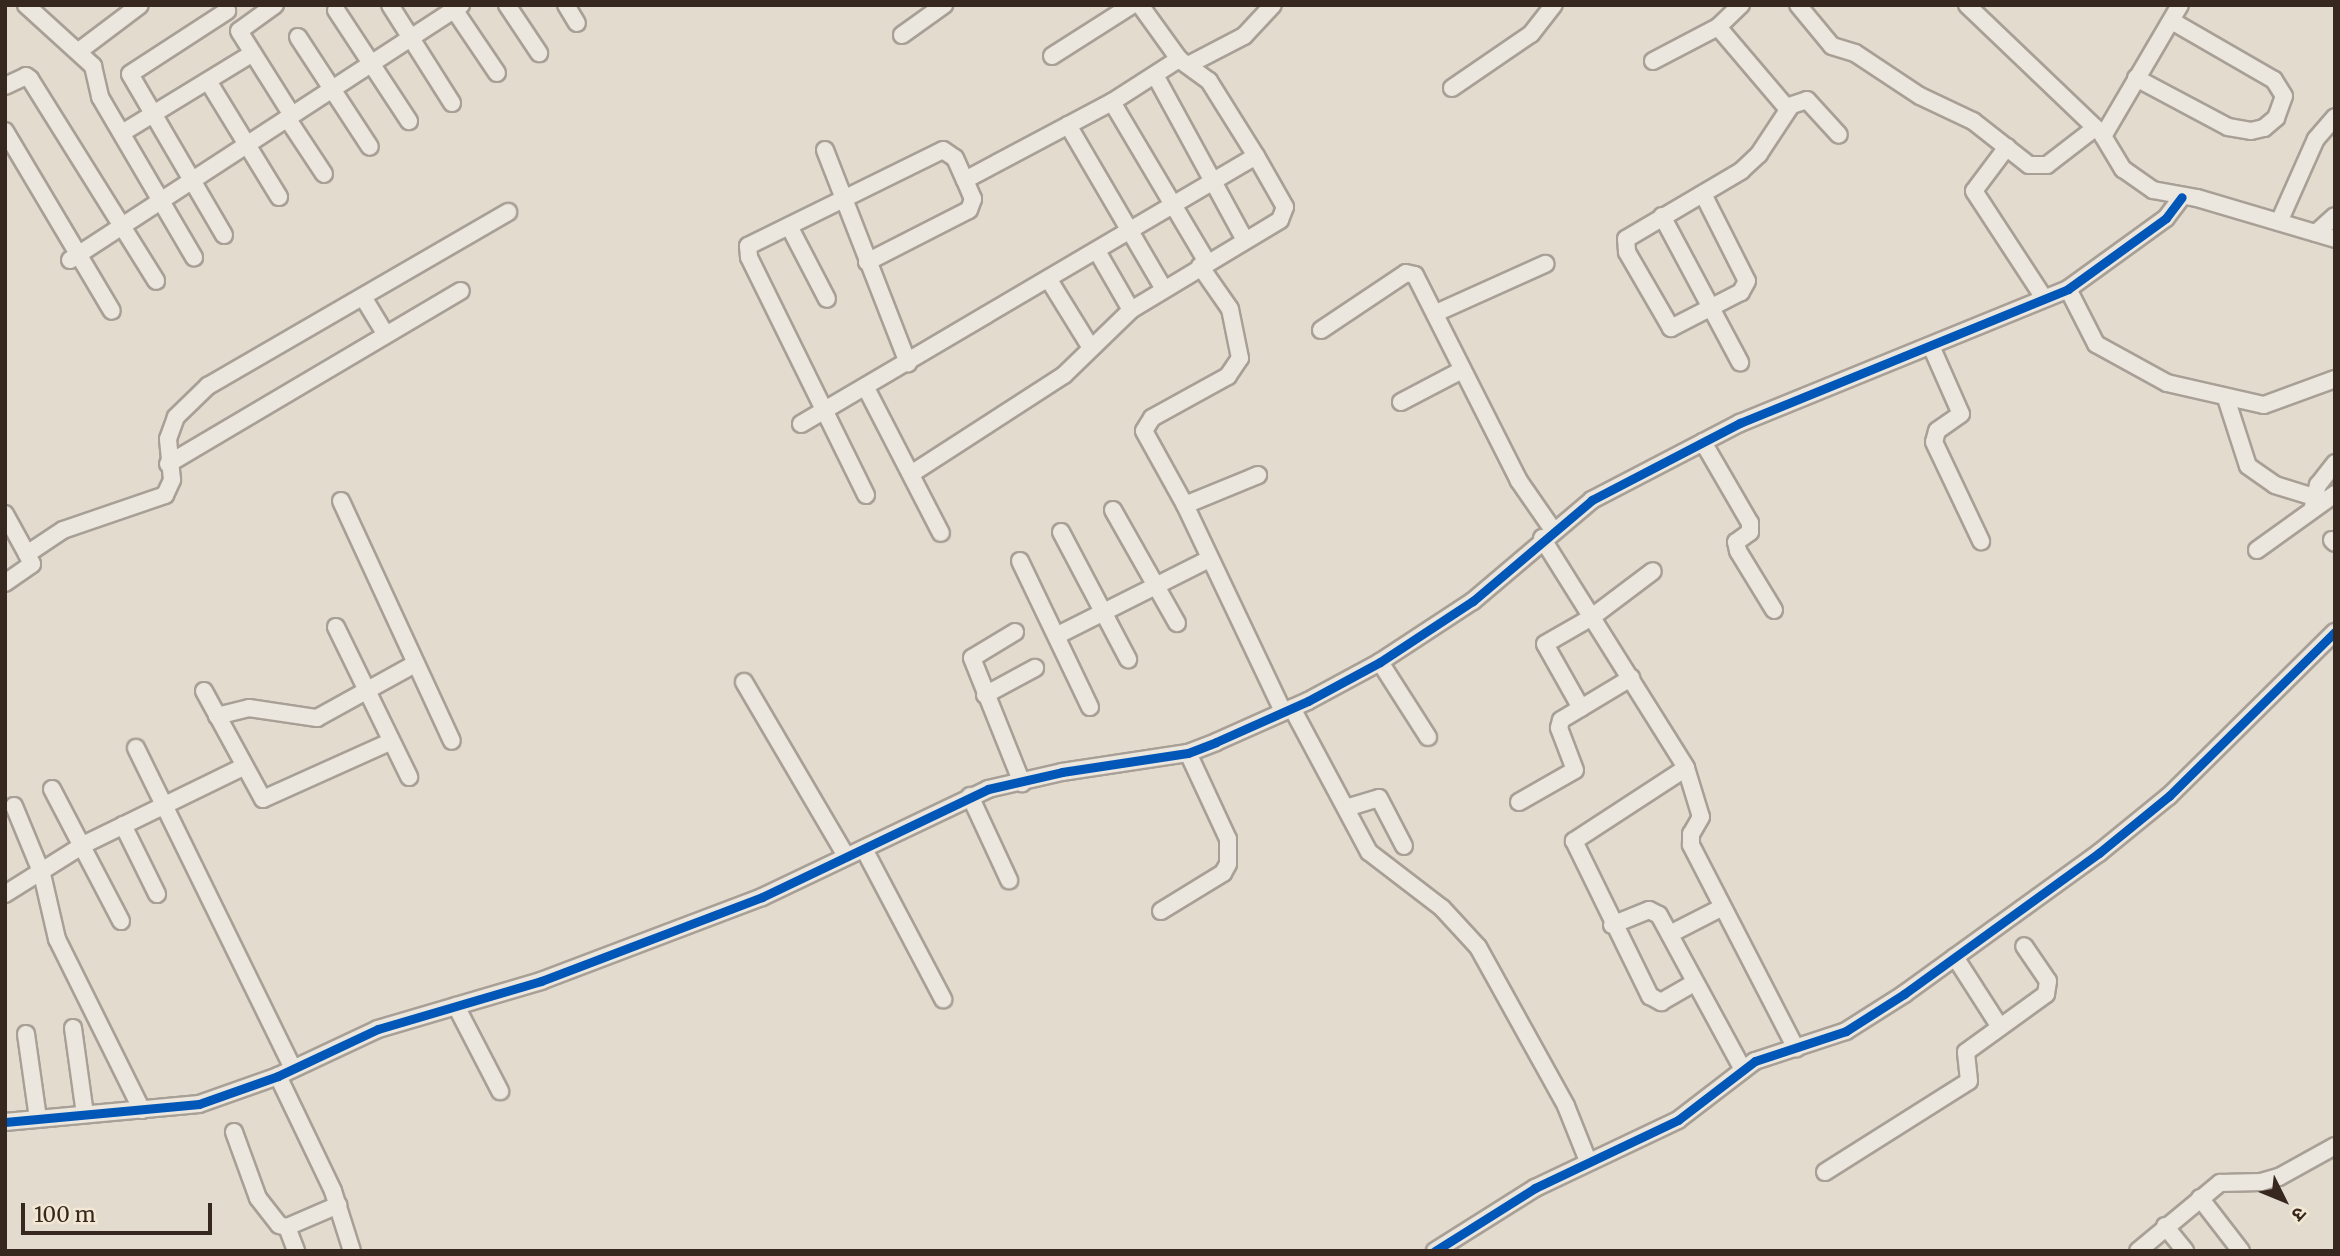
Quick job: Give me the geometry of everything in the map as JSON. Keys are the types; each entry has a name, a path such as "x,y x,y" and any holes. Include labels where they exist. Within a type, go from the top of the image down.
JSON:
{"street":[{"path":"26,5 93,66 100,97 194,257"},
{"path":"79,51 139,5"},
{"path":"390,5 452,103"},
{"path":"507,5 539,53"},
{"path":"566,5 577,23"},
{"path":"902,35 944,5"},
{"path":"1052,56 1132,5"},
{"path":"911,474 1053,384 1131,310 1286,212 1256,156 1209,80 1185,62 1140,5"},
{"path":"965,180 1112,102 1155,75 1244,36 1273,5"},
{"path":"1452,88 1531,34 1554,5"},
{"path":"1798,5 1832,46 1855,53 1920,96 1973,121 2007,148 2039,168 2099,132 2136,78 2180,5"},
{"path":"1967,5 2099,132 2123,169 2153,190 2279,222 2335,240"},
{"path":"239,31 270,7"},
{"path":"75,257 455,7 497,73"},
{"path":"224,235 153,115 131,72 226,8 324,174"},
{"path":"1653,61 1718,27 1734,8"},
{"path":"336,10 409,121"},
{"path":"2136,78 2228,127 2251,131 2264,128 2276,118 2284,96 2274,80 2172,21"},
{"path":"1718,27 1790,107"},
{"path":"298,37 370,147"},
{"path":"122,133 253,53"},
{"path":"1155,75 1245,240"},
{"path":"5,86 26,76 30,79 156,281"},
{"path":"208,81 279,197"},
{"path":"1703,194 1746,274 1741,292 1671,328 1627,252 1624,244 1630,233 1703,194 1752,163 1790,107 1807,100 1839,135"},
{"path":"1112,102 1230,309 1241,348 1236,367 1228,376 1152,418 1144,431 1185,505 1209,559 1287,710 1378,862 1442,908 1478,947 1566,1106 1588,1161"},
{"path":"2279,222 2316,139 2335,117"},
{"path":"1068,125 1164,289"},
{"path":"5,131 75,257 112,312"},
{"path":"2007,148 1974,191 2044,298"},
{"path":"825,150 908,363"},
{"path":"866,495 749,257 748,246 754,240 844,200 943,150 955,158 974,199 969,210 867,262"},
{"path":"801,425 1256,156"},
{"path":"5,1122 199,1104 286,1072 378,1029 541,982 691,925 864,849 970,796 1062,772 1188,753 1287,710 1380,662 1473,601 1547,534 1592,500 1740,423 2068,289 2166,218 2182,197"},
{"path":"27,554 63,530 165,495 172,480 168,464 168,439 176,417 194,397 508,212"},
{"path":"1662,216 1740,362"},
{"path":"2316,233 2335,216"},
{"path":"789,226 827,299"},
{"path":"1097,251 1131,310"},
{"path":"1436,313 1545,264"},
{"path":"1321,330 1406,273 1418,278 1460,371 1592,617 1686,768 1701,817 1691,834 1691,845 1796,1048"},
{"path":"1049,280 1091,348"},
{"path":"2068,289 2096,344 2167,383 2264,405 2335,379"},
{"path":"168,464 461,292"},
{"path":"363,297 387,335"},
{"path":"1931,346 1961,414 1937,431 1934,442 1981,541"},
{"path":"1401,402 1460,371"},
{"path":"866,388 941,533"},
{"path":"2226,398 2248,466 2275,485 2313,503"},
{"path":"1703,442 1751,523 1751,532 1736,542 1738,551 1774,610"},
{"path":"2313,503 2335,463"},
{"path":"1185,505 1258,475"},
{"path":"2257,550 2313,503 2335,494"},
{"path":"341,501 452,741"},
{"path":"1114,510 1177,624"},
{"path":"5,514 32,564 5,583"},
{"path":"1061,532 1128,659"},
{"path":"1058,635 1209,559"},
{"path":"1020,561 1058,635 1090,707"},
{"path":"1581,708 1545,644 1592,617 1653,571"},
{"path":"335,627 365,694 409,777"},
{"path":"1015,632 972,658 1022,783"},
{"path":"1436,1251 1535,1188 1678,1120 1755,1061 1846,1031 1955,957 2169,796 2335,632"},
{"path":"1380,662 1428,737"},
{"path":"217,716 248,708 317,718 365,694 415,664"},
{"path":"985,695 1035,668"},
{"path":"1519,802 1575,769 1559,723 1631,678"},
{"path":"744,682 846,856"},
{"path":"204,691 257,795 272,799 390,742"},
{"path":"136,748 165,804 286,1072 338,1205 352,1251"},
{"path":"1161,911 1223,873 1228,864 1228,839 1188,753"},
{"path":"5,894 42,874 83,845 243,767"},
{"path":"1686,768 1574,841 1612,925 1655,1001 1695,982"},
{"path":"52,789 121,921"},
{"path":"970,796 1009,880"},
{"path":"1346,808 1379,798 1404,846"},
{"path":"14,806 42,874 57,939 142,1110"},
{"path":"123,825 157,894"},
{"path":"864,849 943,999"},
{"path":"1670,934 1723,907"},
{"path":"1612,925 1654,910 1670,934 1743,1070"},
{"path":"1825,1172 1969,1081 1966,1052 2049,990 2049,981 2024,946"},
{"path":"1955,957 2000,1027"},
{"path":"456,1006 500,1091"},
{"path":"73,1028 85,1114"},
{"path":"26,1034 38,1118"},
{"path":"234,1132 258,1198 270,1218 287,1227 296,1251"},
{"path":"2138,1251 2220,1183 2261,1182 2279,1177 2335,1146"},
{"path":"2200,1198 2241,1251"},
{"path":"287,1227 338,1205"},
{"path":"2165,1226 2185,1251"}],"cycle path":[{"path":"5,1122 199,1104 278,1076 378,1029 541,981 762,897 988,789 1062,772 1188,753 1216,742 1308,701 1380,662 1473,601 1592,500 1740,423 2068,289 2166,218 2182,197"},
{"path":"1435,1251 1535,1188 1678,1120 1755,1061 1846,1031 1904,994 2099,853 2169,796 2335,632"}]}
